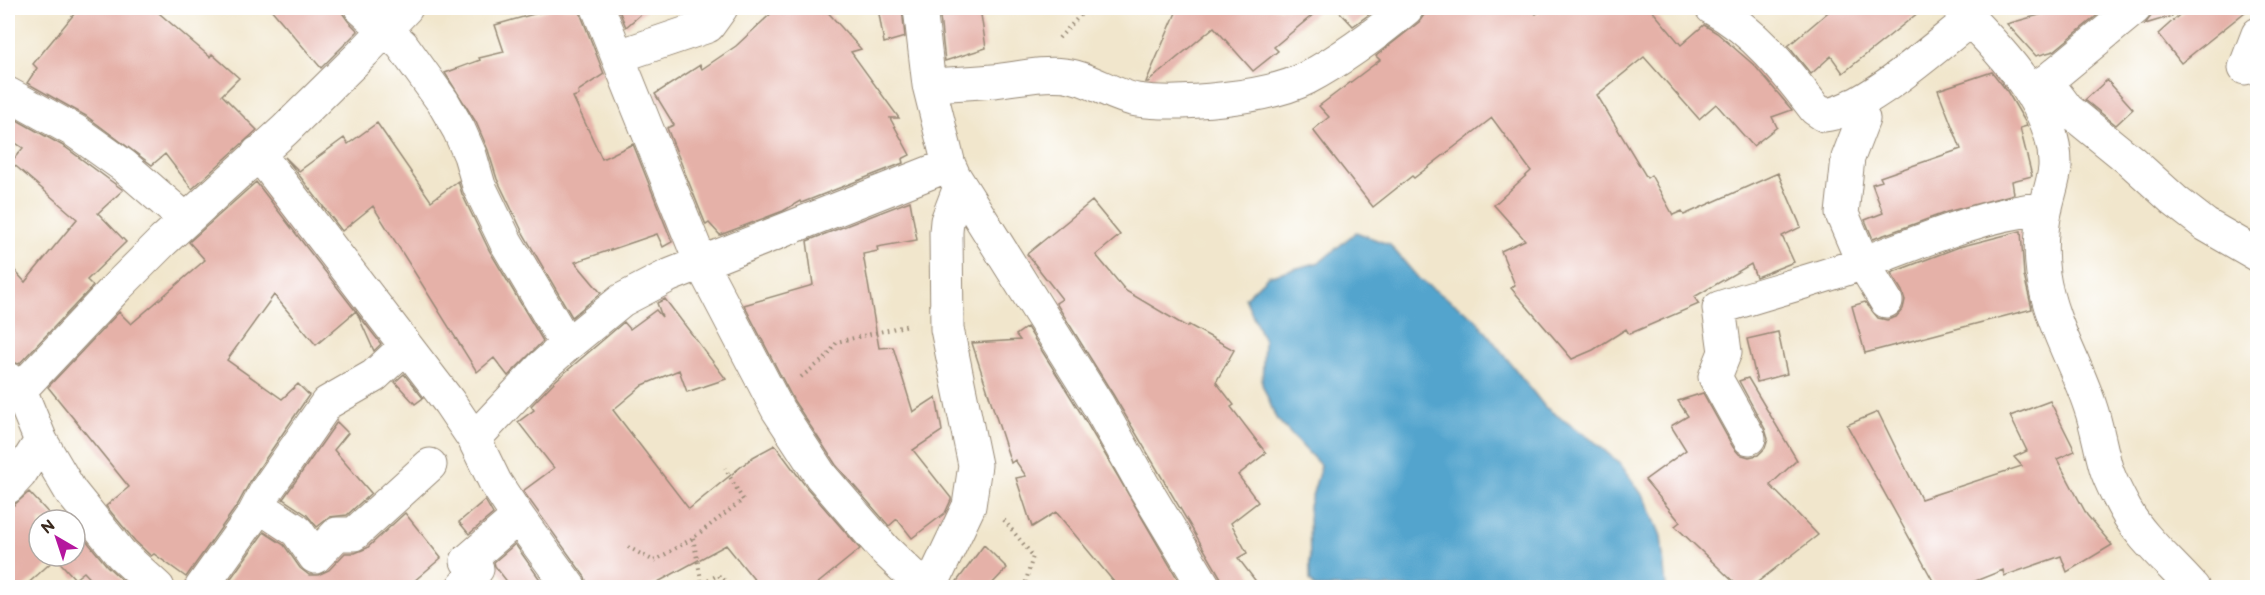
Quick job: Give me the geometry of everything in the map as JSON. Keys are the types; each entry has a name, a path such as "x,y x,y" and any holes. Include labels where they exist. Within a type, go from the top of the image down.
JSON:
{"street":[{"path":"598,8 701,263 772,399 821,476 885,550 925,588"},
{"path":"619,56 708,26 721,8"},
{"path":"920,8 929,85 955,176 1098,405 1205,588"},
{"path":"929,85 993,81 1049,73 1079,78 1129,99 1147,101 1190,101 1255,93 1278,89 1306,79 1375,34 1407,8"},
{"path":"1712,8 1725,15 1761,44 1819,113 1829,115 1853,105 1892,81 1964,14 2009,63 2131,161 2175,201 2206,225 2258,255"},
{"path":"2039,87 2135,8"},
{"path":"158,588 121,554 65,482 41,441 14,385 364,52 384,15"},
{"path":"384,15 402,45 443,102 459,130 470,154 479,186 506,242 567,345"},
{"path":"2245,68 2258,34"},
{"path":"2039,87 2054,156 2053,178 2041,244 2043,275 2050,307 2059,336 2076,369 2091,408 2106,470 2125,510 2143,534 2193,588"},
{"path":"8,94 75,131 124,166 186,219"},
{"path":"1853,105 1863,119 1848,158 1842,214 1863,262 1886,301"},
{"path":"258,153 449,402 474,439 495,482 570,588"},
{"path":"474,439 542,367 622,300 668,276 701,263 955,176"},
{"path":"930,588 970,500 975,465 947,329 947,221 955,176"},
{"path":"1749,438 1715,378 1725,352 1719,308 1863,262 1953,229 2007,214 2046,208"},
{"path":"201,588 255,514 266,491 327,403 374,376 405,347"},
{"path":"8,487 20,474 41,441"},
{"path":"259,506 297,531 315,557 337,534 354,534 430,465"},
{"path":"462,588 477,569 467,561 518,517"}],"path":[{"path":"772,399 827,357 837,342 897,327 947,319"},
{"path":"628,547 654,561 693,538 743,500 725,468"},
{"path":"970,500 1002,517 1033,555 1024,588"},
{"path":"693,538 702,584 718,575 734,588"}],"water":[{"path":"1356,232 1390,245 1419,279 1475,318 1545,407 1595,442 1621,465 1646,500 1661,536 1666,587 1315,587 1310,580 1309,506 1321,466 1276,418 1262,384 1264,341 1245,298 1268,276 1320,262"}],"building":[{"path":"79,8 153,8 210,57 212,54 239,78 222,95 257,130 192,189 165,154 152,165 86,116 27,83 37,68 33,64"},
{"path":"270,8 343,8 343,14 358,31 321,68"},
{"path":"555,8 580,8 604,74 578,91 579,95 573,97 602,159 633,144 672,242 663,247 657,234 575,262 601,293 572,317 523,233 497,179 476,122 445,73 480,60 479,58 504,52 495,25"},
{"path":"618,8 648,8 626,27"},
{"path":"777,8 824,8 861,49 851,52 899,118 890,118 910,155 902,159 903,163 801,203 800,201 783,211 720,235 709,223 706,225 667,128 674,125 655,94 700,65 702,69 736,46"},
{"path":"878,8 902,8 905,37 884,43"},
{"path":"939,8 980,8 986,48 945,61"},
{"path":"1178,8 1321,8 1274,47 1278,51 1253,71 1214,27 1146,82"},
{"path":"1336,8 1378,8 1353,26"},
{"path":"1425,8 1530,8 1536,14 1544,8 1650,8 1681,45 1704,25 1717,33 1755,66 1792,110 1772,117 1777,127 1753,146 1716,104 1699,119 1644,57 1597,95 1647,178 1651,175 1673,215 1682,211 1684,215 1778,173 1801,227 1782,236 1794,262 1756,277 1751,264 1694,297 1699,304 1629,334 1626,329 1593,350 1572,359 1511,288 1515,285 1501,251 1525,240 1494,205 1531,171 1492,118 1373,207 1313,130 1329,117 1319,106 1380,60 1376,56 1419,22 1424,15"},
{"path":"1833,8 1924,8 1843,73 1831,56 1811,74 1788,46"},
{"path":"2064,8 2106,8 2054,51 2036,56 2007,24"},
{"path":"2153,8 2171,8 2172,16 2145,24 2152,15"},
{"path":"2187,8 2250,8 2181,63 2158,34"},
{"path":"1992,72 2007,91 2026,123 2027,126 2020,128 2032,176 2012,181 2014,194 1947,212 1873,239 1865,220 1883,213 1872,184 1882,181 1880,177 1961,149 1938,90"},
{"path":"2107,80 2133,109 2116,125 2085,100"},
{"path":"8,115 65,147 123,190 98,213 126,242 87,280 93,286 19,364 8,361 8,263 25,282 77,219 11,162 23,148 8,138"},
{"path":"377,123 431,201 458,181 489,250 543,341 508,376 494,358 477,372 373,206 342,231 285,157 299,171 344,138 348,144"},
{"path":"256,182 356,311 316,345 274,295 227,360 282,399 298,384 309,395 251,480 238,504 186,577 154,554 151,556 135,541 106,506 129,487 48,387 119,312 131,324 205,260 189,242"},
{"path":"910,201 917,240 877,247 878,251 863,254 879,348 893,347 913,412 936,397 942,431 913,450 951,500 945,513 912,538 897,519 889,526 836,465 794,401 744,305 813,285 807,241"},
{"path":"1092,201 1120,235 1096,255 1126,291 1187,327 1189,325 1234,350 1216,382 1234,405 1231,407 1266,453 1238,475 1258,502 1231,523 1247,553 1238,558 1261,588 1224,588 1221,578 1114,396 1056,303 1062,299 1027,254"},
{"path":"2021,231 2024,276 2032,309 1865,353 1852,306 1865,302 1878,318 1887,320 1896,317 1903,309 1905,300 1891,273 1959,247"},
{"path":"665,299 726,379 687,392 679,370 643,385 613,410 689,509 753,457 775,445 807,488 860,549 812,588 761,588 726,545 647,588 588,588 585,577 523,491 554,468 518,422 534,410 531,406 555,381 624,322 630,329 656,310 662,317 657,303"},
{"path":"357,312 381,344 374,351"},
{"path":"1027,327 1082,415 1183,588 1119,588 1056,512 1032,527 1016,478 1026,476 1015,460 1011,463 972,343 1020,340 1016,335"},
{"path":"1778,332 1787,374 1757,382 1747,339"},
{"path":"404,374 423,398 415,404 395,382"},
{"path":"1748,378 1797,460 1770,485 1818,535 1750,588 1740,588 1675,526 1680,522 1645,480 1686,450 1671,426 1688,416 1678,401 1703,393 1739,454 1749,457 1758,455 1765,448 1768,439 1739,381"},
{"path":"2050,401 2075,451 2057,459 2087,515 2112,545 2067,572 2061,556 2004,576 2003,570 1958,588 1937,588 1847,425 1878,412 1921,499 2022,466 2014,457 2027,451 2010,416"},
{"path":"337,422 348,433 334,450 371,493 347,515 330,517 317,527 307,515 283,499"},
{"path":"29,492 44,508 27,508 27,568 45,568 23,588 8,588 8,505 14,505"},
{"path":"485,500 493,514 469,534 459,522"},
{"path":"405,513 441,558 406,588 224,588 264,532 284,545 300,568 309,575 318,575 329,570 345,553 355,553 367,548"},
{"path":"87,541 123,581 116,588 99,588 84,572 75,579 65,568 87,568"},
{"path":"515,544 546,588 512,588 495,566 494,562"},
{"path":"984,545 1007,568 988,588 952,588"}]}
